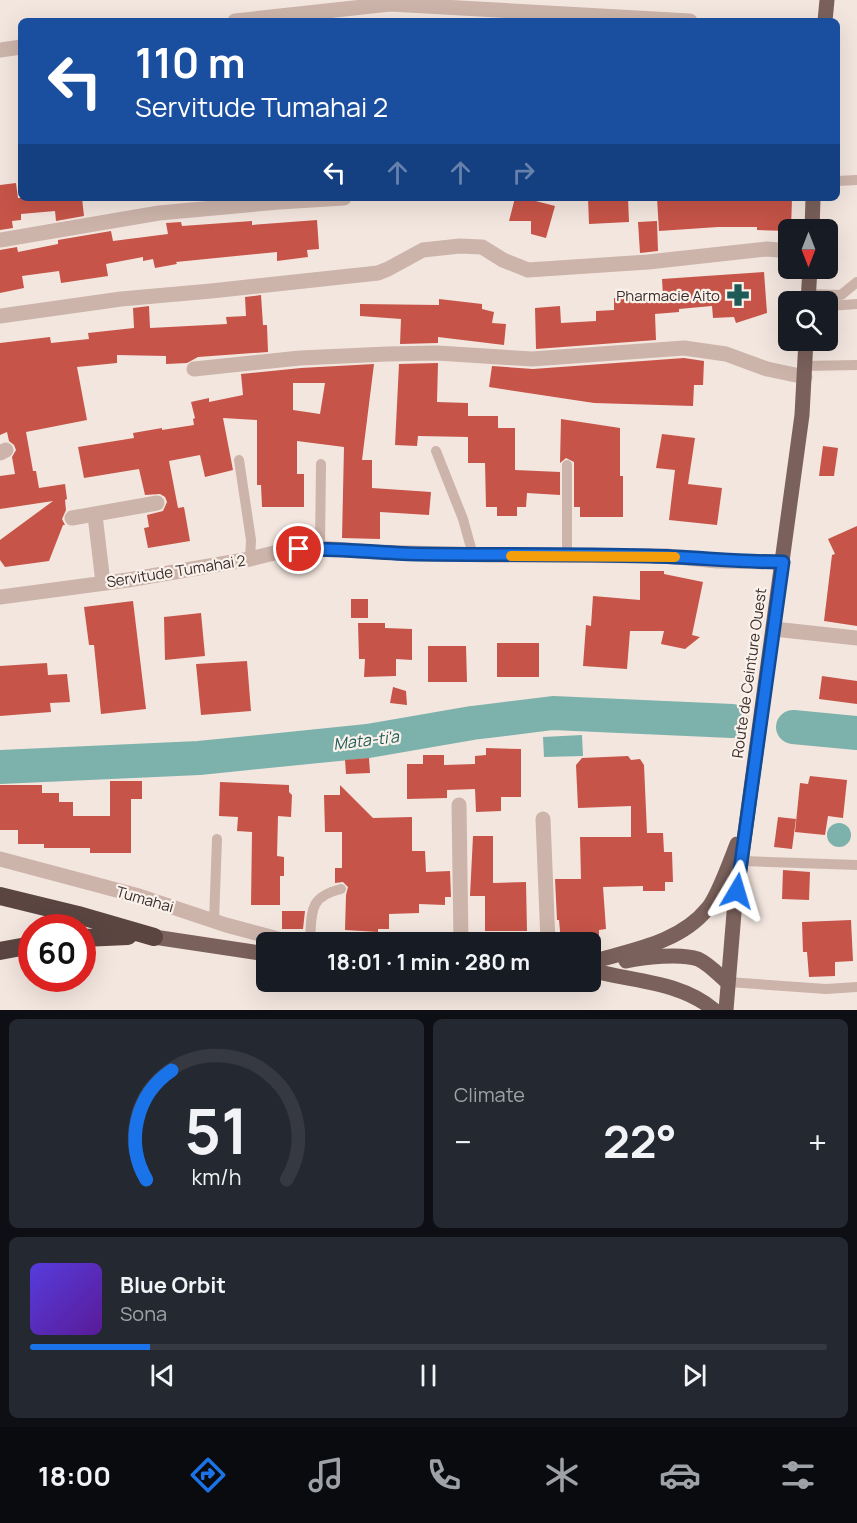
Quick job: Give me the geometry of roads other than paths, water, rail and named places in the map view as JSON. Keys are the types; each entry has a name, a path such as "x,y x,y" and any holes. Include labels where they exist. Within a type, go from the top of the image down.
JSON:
{"highway":[{"path":"0,896 154,937"},
{"path":"96,936 154,937"},
{"path":"0,951 18,948"}],"main road":[{"path":"825,18 827,0"},
{"path":"812,219 813,201"},
{"name":"Route de Ceinture Ouest","path":"726,1010 741,861 802,415 806,351"},
{"path":"601,961 666,940 687,927 709,907 730,862 748,810"},
{"path":"154,937 256,952"},
{"path":"601,964 672,956 697,959 728,982"},
{"path":"601,972 681,990 701,999 714,1010"}],"street":[{"path":"262,18 390,4 637,18"},
{"path":"0,50 18,47"},
{"path":"0,240 159,213 307,201"},
{"path":"0,316 121,299 378,273 388,270 423,250 460,246 482,247 503,260 528,270 657,261 767,249 778,250"},
{"path":"194,369 300,358 437,353 532,359 684,348 726,354 768,369 805,371"},
{"path":"72,518 157,503"},
{"path":"95,514 103,583"},
{"name":"Servitude Tumahai 2","path":"0,597 103,583 250,559 282,551 320,548 384,553 668,556 725,561 783,562"},
{"path":"774,629 857,638"},
{"path":"459,805 461,932"},
{"path":"543,819 548,932"},
{"name":"Tumahai","path":"0,859 139,896 256,933"}],"lane":[{"path":"840,181 857,180"},
{"path":"838,295 857,282"},
{"path":"838,305 857,304"},
{"path":"805,371 857,365"},
{"path":"436,451 463,519 473,555"},
{"path":"239,460 250,540 250,559"},
{"path":"320,548 321,464"},
{"path":"567,465 567,555"},
{"path":"214,921 216,839"},
{"path":"741,861 857,865"},
{"path":"311,932 314,908 319,897 327,892 341,889"},
{"path":"728,982 826,989 857,987"}],"water":[{"path":"582,735 583,756 544,757 543,737"},
{"path":"839,823 844,824 850,830 850,840 844,846 839,847 834,846 828,840 827,835 828,830 834,824"}],"waterway":[{"name":"Mata-ti'a","path":"0,767 199,758 368,741 472,723 553,713 732,721"},
{"name":"Mata-ti'a","path":"793,727 857,733"}],"place":[{"name":"Pharmacie Aito","path":"738,295"}]}
